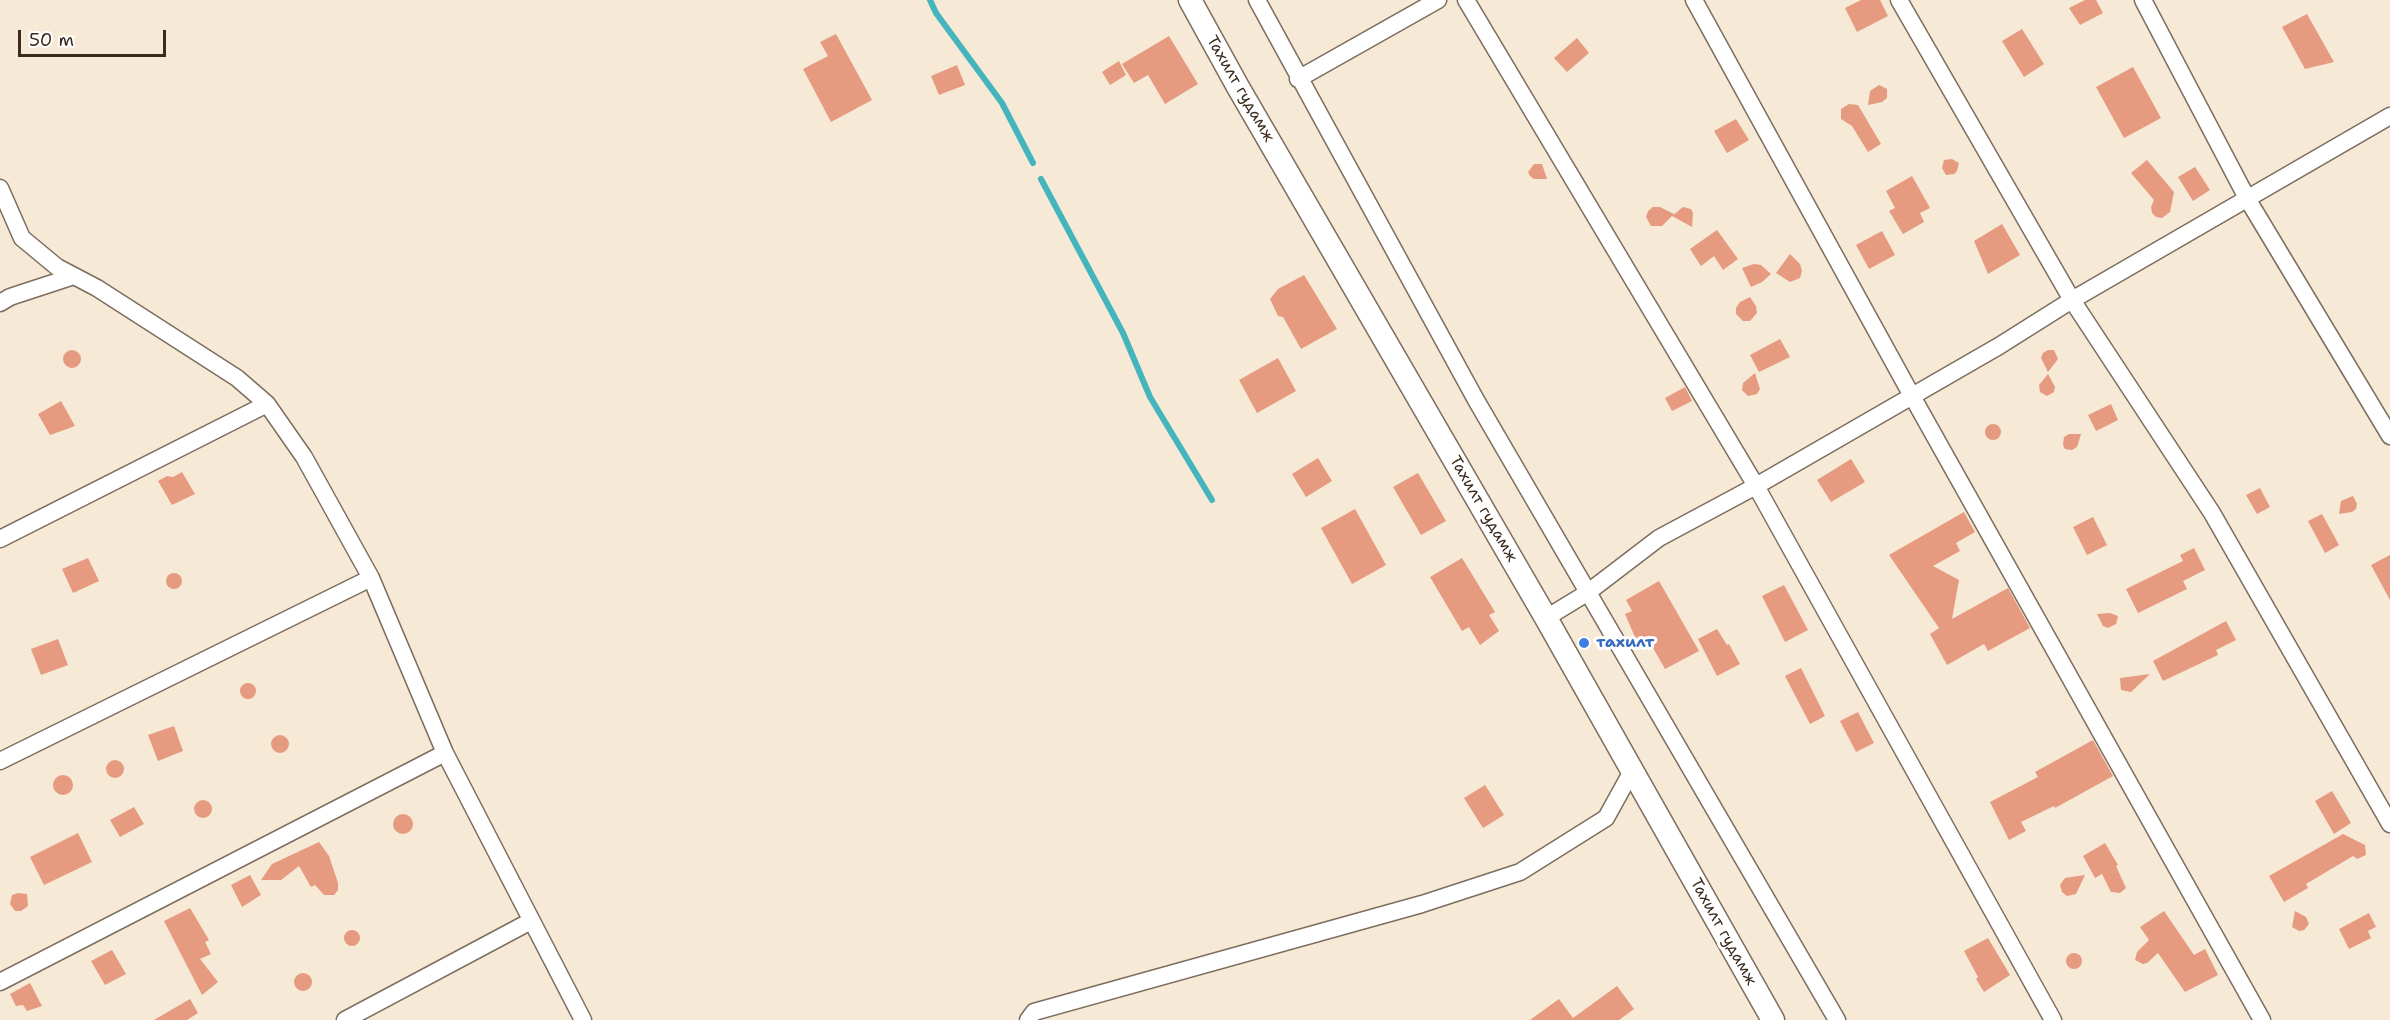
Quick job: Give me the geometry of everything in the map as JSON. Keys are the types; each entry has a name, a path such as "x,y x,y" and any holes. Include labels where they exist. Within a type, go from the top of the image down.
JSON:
{"main road":[{"name":"Тахилт гудамж","path":"1190,0 1238,87 1546,618 1773,1020"}],"street":[{"path":"1257,0 1298,79 1476,400 1837,1020"},
{"path":"1298,79 1438,0"},
{"path":"1466,0 1756,486 2053,1020"},
{"path":"1694,0 1912,396 2262,1020"},
{"path":"1899,0 2072,300 2212,513 2390,824"},
{"path":"2143,0 2248,200 2390,436"},
{"path":"1546,618 1587,593 1659,538 1756,486 1999,346 2072,300 2390,116"},
{"path":"1,191 22,238 57,267 97,288 237,378 267,405 304,457 371,578 445,753 583,1020"},
{"path":"0,303 10,297 74,276"},
{"path":"0,539 267,405"},
{"path":"0,761 371,578"},
{"path":"0,982 445,753"},
{"path":"1028,1020 1034,1012 1422,904 1520,872 1606,818 1632,771"},
{"path":"345,1020 531,921"}],"building":[{"path":"1861,0 1880,0 1888,16 1857,32 1845,8"},
{"path":"2085,0 2096,0 2103,13 2080,25 2069,8"},
{"path":"2307,14 2334,62 2305,69 2282,27"},
{"path":"2022,29 2044,64 2024,77 2002,41"},
{"path":"836,34 872,100 831,122 803,69 828,56 820,42"},
{"path":"1169,36 1198,84 1165,104 1148,75 1134,83 1122,64"},
{"path":"1577,38 1589,53 1567,72 1554,58"},
{"path":"1119,61 1126,75 1110,85 1102,72"},
{"path":"957,65 965,85 939,95 931,76"},
{"path":"2133,67 2161,118 2124,138 2096,87"},
{"path":"1879,85 1887,89 1887,98 1882,102 1868,105 1870,91"},
{"path":"1849,104 1858,105 1881,144 1868,152 1852,126 1841,119 1841,109"},
{"path":"1736,119 1749,140 1727,153 1714,131"},
{"path":"1952,159 1959,163 1957,171 1946,175 1942,168 1944,160"},
{"path":"2147,160 2174,192 2170,212 2162,218 2152,213 2151,207 2154,200 2131,173"},
{"path":"1534,164 1542,164 1547,179 1534,179 1530,176 1528,172"},
{"path":"2195,167 2210,190 2193,201 2178,177"},
{"path":"1912,176 1930,208 1920,213 1924,222 1903,234 1889,211 1895,208 1886,191"},
{"path":"1653,207 1660,207 1674,214 1662,226 1651,226 1646,217 1648,211"},
{"path":"1683,207 1691,209 1693,213 1692,227 1672,216"},
{"path":"2002,224 2020,255 1988,274 1974,241"},
{"path":"1717,230 1738,259 1723,270 1714,256 1701,266 1690,249"},
{"path":"1882,231 1895,255 1869,269 1856,245"},
{"path":"1790,254 1800,264 1802,271 1800,278 1790,282 1776,273"},
{"path":"1754,264 1761,265 1771,274 1762,282 1751,287 1742,268"},
{"path":"1304,275 1337,329 1301,349 1283,317 1278,316 1270,299 1278,289"},
{"path":"1750,297 1756,306 1757,313 1750,321 1743,321 1736,314 1736,308 1740,302"},
{"path":"1780,339 1790,357 1759,372 1750,355"},
{"path":"72,350 78,353 81,359 78,365 72,368 66,365 63,359 66,353"},
{"path":"2048,350 2054,350 2058,359 2048,372 2041,358"},
{"path":"1278,358 1296,391 1257,413 1239,380"},
{"path":"1755,373 1760,389 1757,394 1748,396 1742,390 1743,383"},
{"path":"2048,374 2055,387 2054,392 2047,396 2040,392 2039,385"},
{"path":"1685,387 1692,401 1672,411 1665,398"},
{"path":"61,401 75,426 50,435 38,414"},
{"path":"2111,404 2118,420 2096,431 2088,415"},
{"path":"1990,424 1996,424 2001,432 1999,438 1990,440 1985,435 1985,429"},
{"path":"2069,434 2081,434 2077,447 2072,450 2065,449 2063,445 2064,437"},
{"path":"1318,458 1332,481 1306,497 1292,474"},
{"path":"1851,459 1865,482 1831,502 1817,480"},
{"path":"182,472 195,494 172,505 158,481"},
{"path":"1418,473 1446,521 1421,535 1393,487"},
{"path":"2260,488 2270,507 2257,514 2246,495"},
{"path":"2353,496 2357,504 2356,509 2339,514 2341,501"},
{"path":"1355,509 1386,565 1352,584 1321,528"},
{"path":"1964,512 1975,532 1956,543 1960,551 1933,566 1959,580 1952,619 2008,588 2030,628 1988,651 1984,644 1947,665 1930,634 1939,628 1889,555"},
{"path":"2322,514 2339,545 2325,553 2308,521"},
{"path":"2093,517 2107,545 2087,555 2073,527"},
{"path":"2194,548 2205,570 2183,581 2187,589 2138,613 2126,589 2183,561 2180,555"},
{"path":"2390,555 2390,600 2371,565"},
{"path":"88,558 99,581 73,593 62,569"},
{"path":"1462,558 1495,612 1489,615 1499,631 1480,645 1469,627 1462,631 1430,577"},
{"path":"171,573 177,573 182,581 180,587 171,589 166,584 166,578"},
{"path":"1659,581 1699,651 1665,669 1648,639 1638,644 1625,614 1632,611 1626,600"},
{"path":"1784,585 1808,630 1785,642 1762,596"},
{"path":"2110,613 2118,616 2116,624 2108,628 2103,626 2097,614"},
{"path":"2226,621 2236,640 2216,650 2218,655 2163,681 2153,661"},
{"path":"1717,629 1740,664 1717,676 1698,639"},
{"path":"58,639 68,665 41,675 31,649"},
{"path":"1801,668 1825,716 1810,724 1785,676"},
{"path":"2150,674 2131,692 2121,690 2120,678"},
{"path":"245,683 251,683 256,691 254,697 245,699 240,694 240,688"},
{"path":"1858,712 1874,743 1856,752 1840,721"},
{"path":"174,726 183,751 158,761 148,735"},
{"path":"280,735 286,738 289,744 286,750 280,753 274,750 271,744 274,738"},
{"path":"2093,740 2113,776 2055,808 2054,806 2021,822 2026,831 2009,840 1990,802 2038,777 2035,772"},
{"path":"115,760 121,763 124,769 121,775 115,778 109,775 106,769 109,763"},
{"path":"63,775 70,778 73,785 70,792 63,795 56,792 53,785 56,778"},
{"path":"1485,785 1504,815 1483,828 1464,798"},
{"path":"2332,791 2351,823 2334,834 2315,801"},
{"path":"203,800 209,803 212,809 209,815 203,818 197,815 194,809 197,803"},
{"path":"134,807 144,824 120,837 110,820"},
{"path":"403,814 410,817 413,824 410,831 403,834 396,831 393,824 396,817"},
{"path":"78,833 92,862 44,885 30,857"},
{"path":"2343,834 2365,845 2366,855 2357,859 2353,856 2306,884 2308,888 2284,902 2269,876"},
{"path":"319,842 329,856 338,883 338,890 334,895 324,895 315,885 311,887 299,866 281,880 261,880 272,864"},
{"path":"2105,843 2118,865 2116,866 2126,888 2120,893 2111,892 2102,874 2095,878 2083,856"},
{"path":"250,875 261,895 242,907 231,885"},
{"path":"2085,875 2076,894 2067,896 2062,892 2060,885 2065,878"},
{"path":"27,894 28,906 21,911 15,911 10,904 12,895"},
{"path":"190,908 209,940 205,942 211,954 200,959 218,982 202,995 164,921"},
{"path":"2164,911 2194,955 2205,949 2218,975 2185,992 2158,953 2147,963 2143,964 2135,960 2137,952 2149,940 2140,927"},
{"path":"2295,911 2306,917 2309,924 2304,930 2299,931 2292,927"},
{"path":"2369,913 2376,927 2368,931 2371,938 2349,949 2339,929"},
{"path":"349,930 355,930 360,938 358,944 349,946 344,941 344,935"},
{"path":"1988,938 2010,975 1984,992 1964,951"},
{"path":"112,950 126,974 105,985 91,961"},
{"path":"2074,953 2080,955 2082,961 2080,967 2074,969 2068,967 2066,961 2068,955"},
{"path":"303,973 309,976 312,982 309,988 303,991 297,988 294,982 297,976"},
{"path":"30,983 42,1006 27,1011 23,1005 16,1006 10,994"},
{"path":"1617,986 1634,1009 1619,1020 1530,1020 1559,999 1573,1018"},
{"path":"190,999 198,1013 187,1020 154,1020"}],"waterway":[{"path":"930,0 936,13 1002,103 1033,163"},
{"path":"1041,179 1123,333 1150,397 1212,500"}],"place":[{"name":"тахилт","path":"1584,643"}]}
